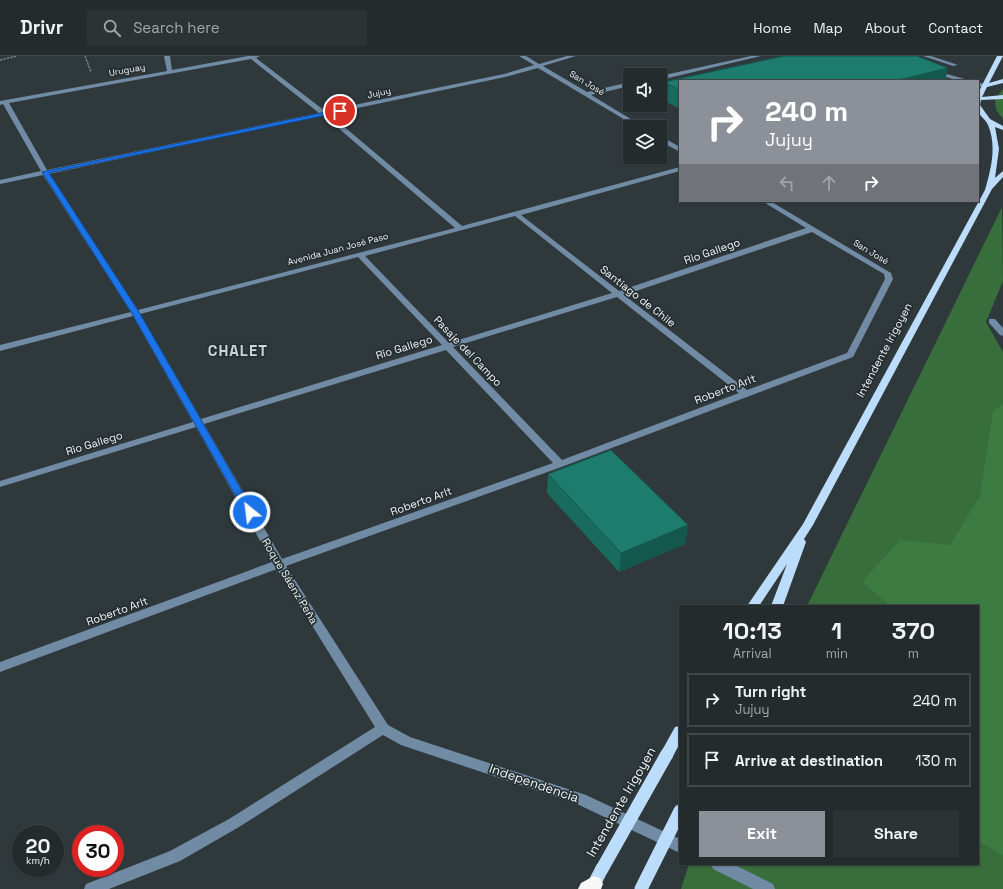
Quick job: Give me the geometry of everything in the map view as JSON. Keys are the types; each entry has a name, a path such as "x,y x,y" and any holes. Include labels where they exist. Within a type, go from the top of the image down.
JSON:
{"main road":[{"path":"982,89 1000,56"},
{"path":"982,89 1003,81"},
{"path":"979,99 1003,96"},
{"path":"979,112 990,122 1003,128"},
{"name":"Intendente Irigoyen","path":"988,190 995,165 997,150 996,139 990,122"},
{"name":"Intendente Irigoyen","path":"754,605 808,525 879,389 988,190 1003,173"},
{"name":"Intendente Irigoyen","path":"777,605 808,525"},
{"name":"Intendente Irigoyen","path":"593,883 679,733"},
{"path":"641,889 679,813"}],"street":[{"path":"166,56 170,72"},
{"path":"255,56 460,228"},
{"name":"Uruguay","path":"3,103 255,56"},
{"name":"San José","path":"522,56 629,120"},
{"name":"Jujuy","path":"0,182 506,75 572,56"},
{"path":"667,76 758,56"},
{"path":"926,56 955,65"},
{"path":"925,69 963,80"},
{"path":"586,94 623,86"},
{"name":"Roque Sáenz Peña","path":"3,103 45,172 135,312 279,564 383,729"},
{"path":"667,142 679,149"},
{"name":"Avenida Juan José Paso","path":"0,348 516,214 679,169"},
{"name":"San José","path":"767,202 887,273 889,279 850,355"},
{"name":"Santiago de Chile","path":"516,214 746,394"},
{"name":"Rio Gallego","path":"0,484 618,294 812,229"},
{"name":"Pasaje del Campo","path":"359,254 560,464"},
{"path":"992,321 1003,333"},
{"name":"Roberto Arlt","path":"0,667 279,564 560,464 850,355"},
{"path":"91,889 175,856 234,823 383,729"},
{"name":"Independencia","path":"383,729 406,740 581,799 679,846"},
{"path":"720,865 768,889"}],"path":[{"path":"0,60 17,56"}],"green space":[{"path":"1003,89 1003,119 996,110 995,99"},
{"path":"1002,207 1003,281 986,322 1003,352 1003,889 681,889 689,865 979,865 979,605 807,605"},
{"path":"1003,404 1003,856 979,841 979,605 890,605 862,582 900,540 950,545 980,496 993,411"}],"building":[{"path":"784,56 917,56 948,68 898,80 679,80 679,90 667,84 667,81"},
{"path":"611,450 688,525 621,553 548,474"}],"district":[{"name":"CHALET","path":"238,350"}],"route":[{"path":"250,512 135,312 45,172 340,111"}]}
